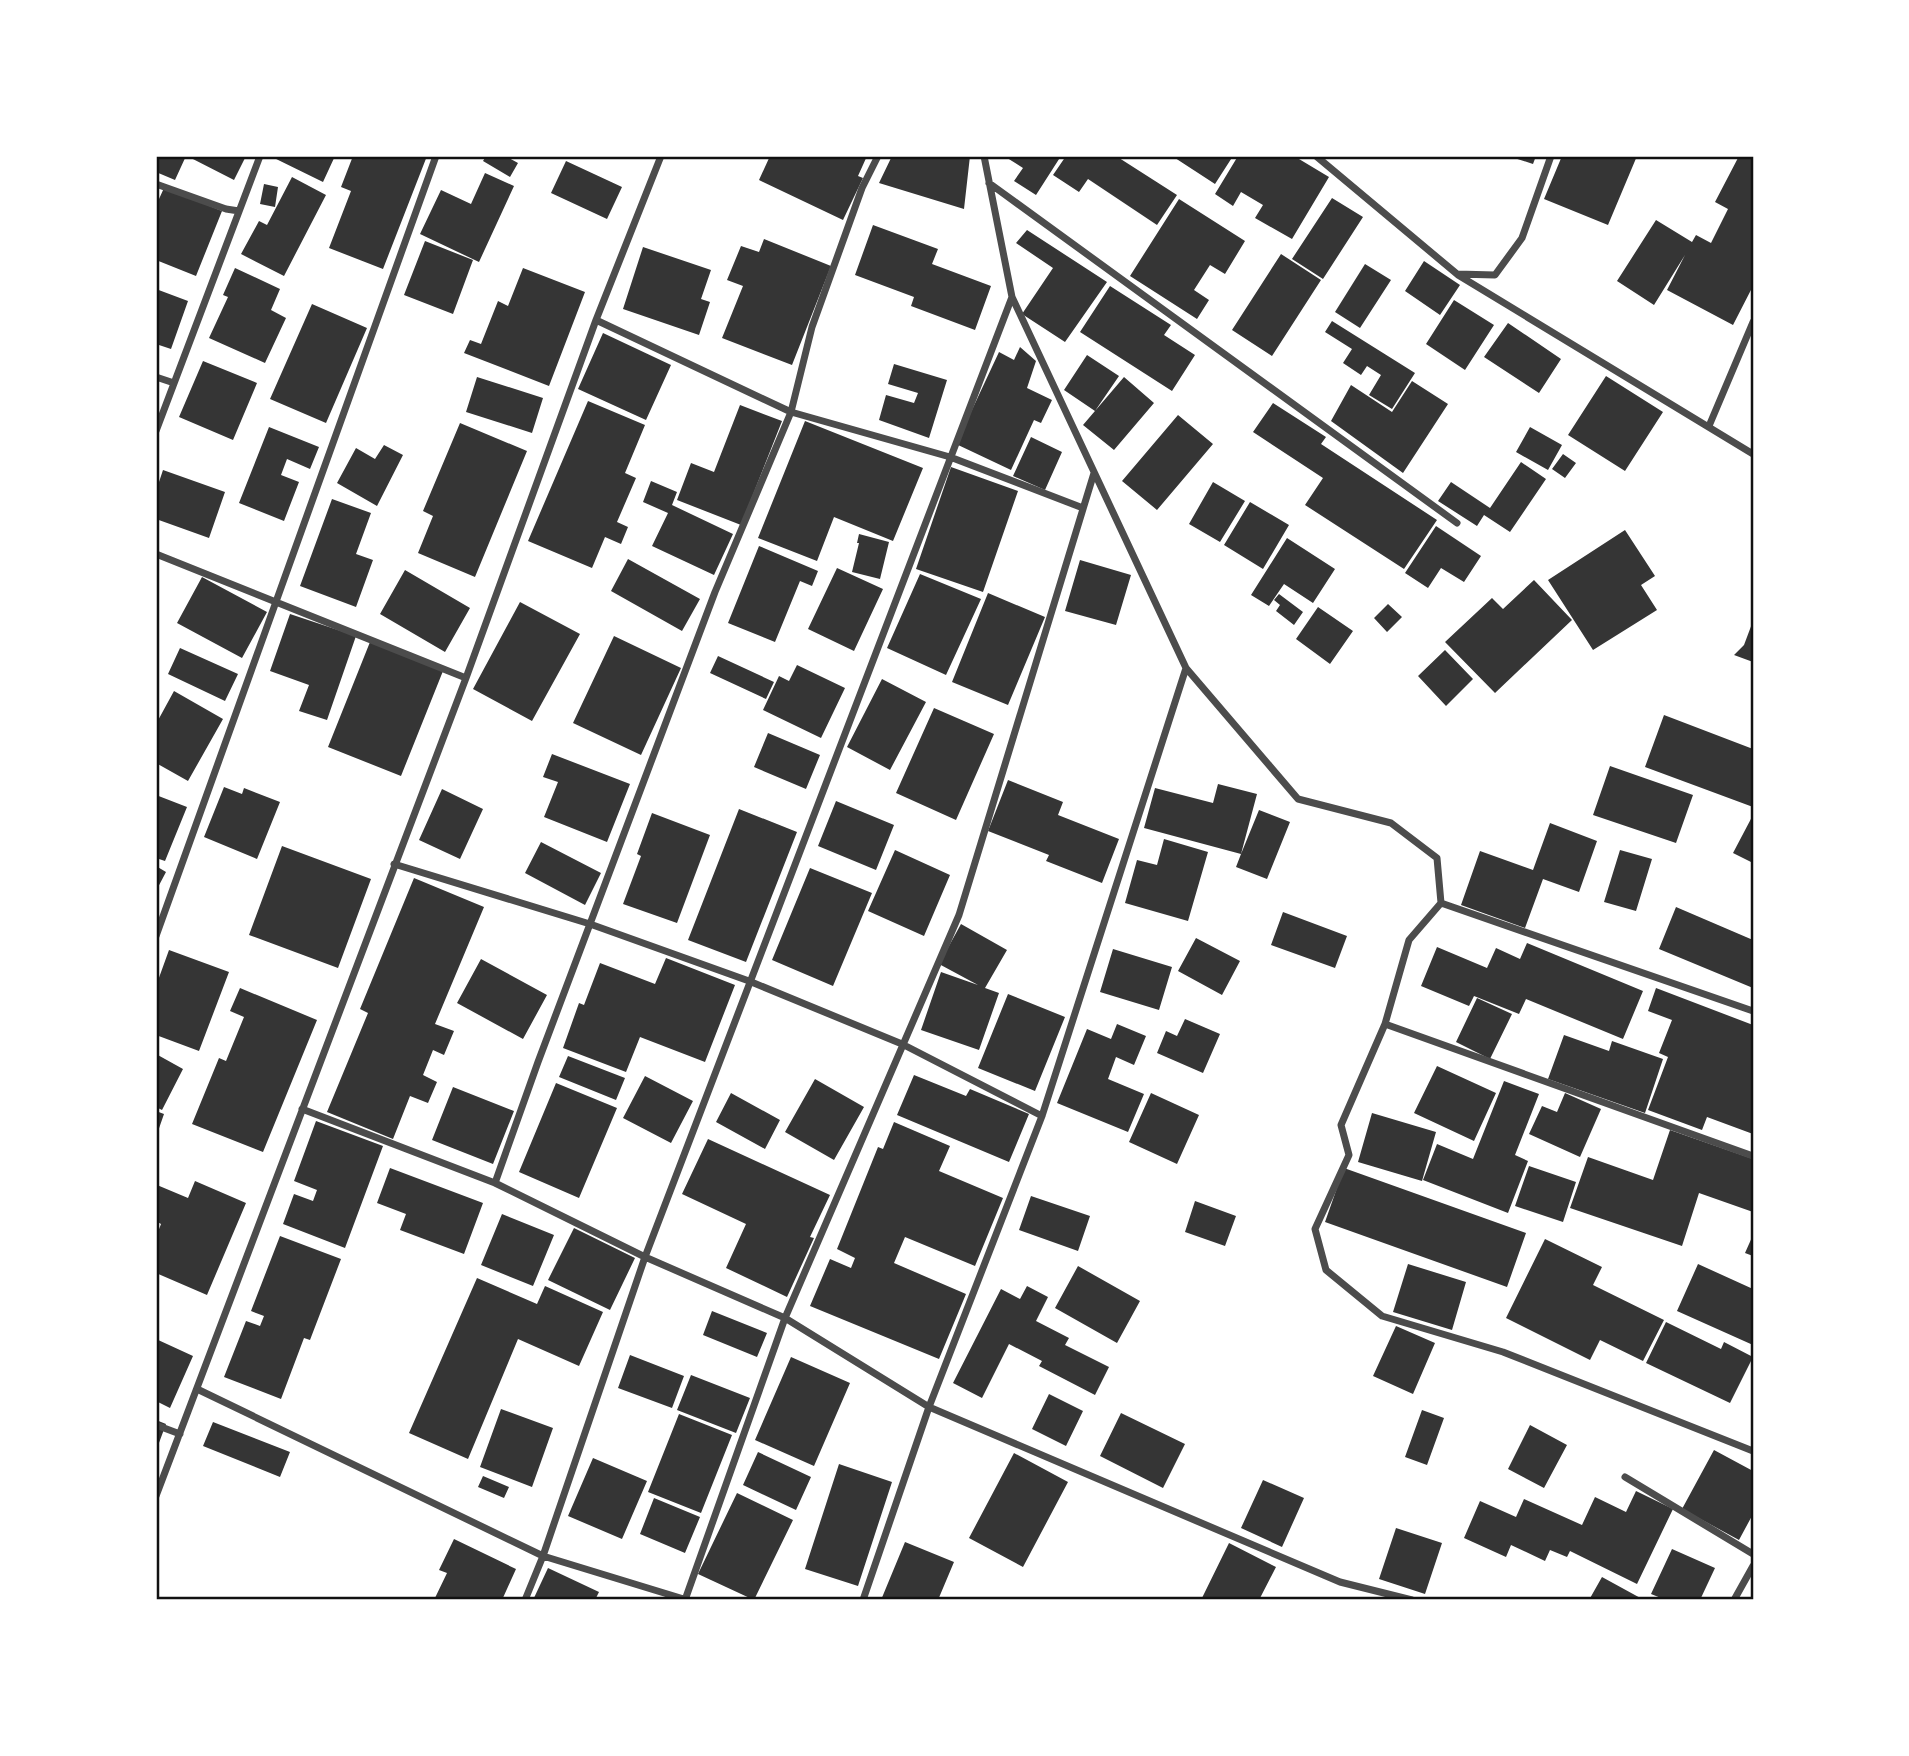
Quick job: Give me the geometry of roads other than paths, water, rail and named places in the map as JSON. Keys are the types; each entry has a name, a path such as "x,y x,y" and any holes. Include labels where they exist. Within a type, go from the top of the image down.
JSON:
{"street":[{"path":"156,430 260,156"},
{"path":"156,936 436,156"},
{"path":"156,1496 466,678 596,320 661,156"},
{"path":"495,1183 715,592 791,412 812,327 862,188 878,156"},
{"path":"984,156 1012,297 1186,668 1298,800 1391,823 1437,858 1441,904 1409,940 1385,1024 1341,1125 1349,1155 1315,1229 1326,1270 1382,1316 1503,1352 1753,1451"},
{"path":"1316,156 1326,160 1457,274 1753,454"},
{"path":"1457,274 1495,275 1522,238 1551,156"},
{"path":"989,183 1457,523"},
{"path":"156,184 226,209 239,211"},
{"path":"525,1600 543,1556 645,1257 1012,297"},
{"path":"596,320 791,412 950,457 1083,508"},
{"path":"1709,426 1753,323"},
{"path":"156,377 174,383"},
{"path":"197,1390 543,1556 686,1600 785,1318 959,915 1094,473"},
{"path":"156,554 466,678"},
{"path":"863,1600 929,1408 1042,1116 1186,668"},
{"path":"394,864 590,924 749,981 902,1044 1042,1116"},
{"path":"1441,904 1753,1011"},
{"path":"1385,1024 1753,1156"},
{"path":"302,1109 495,1183 645,1257 785,1318 929,1408 1340,1582 1412,1600"},
{"path":"156,1425 180,1434"},
{"path":"1625,1477 1753,1554"},
{"path":"1734,1600 1753,1566"}]}
